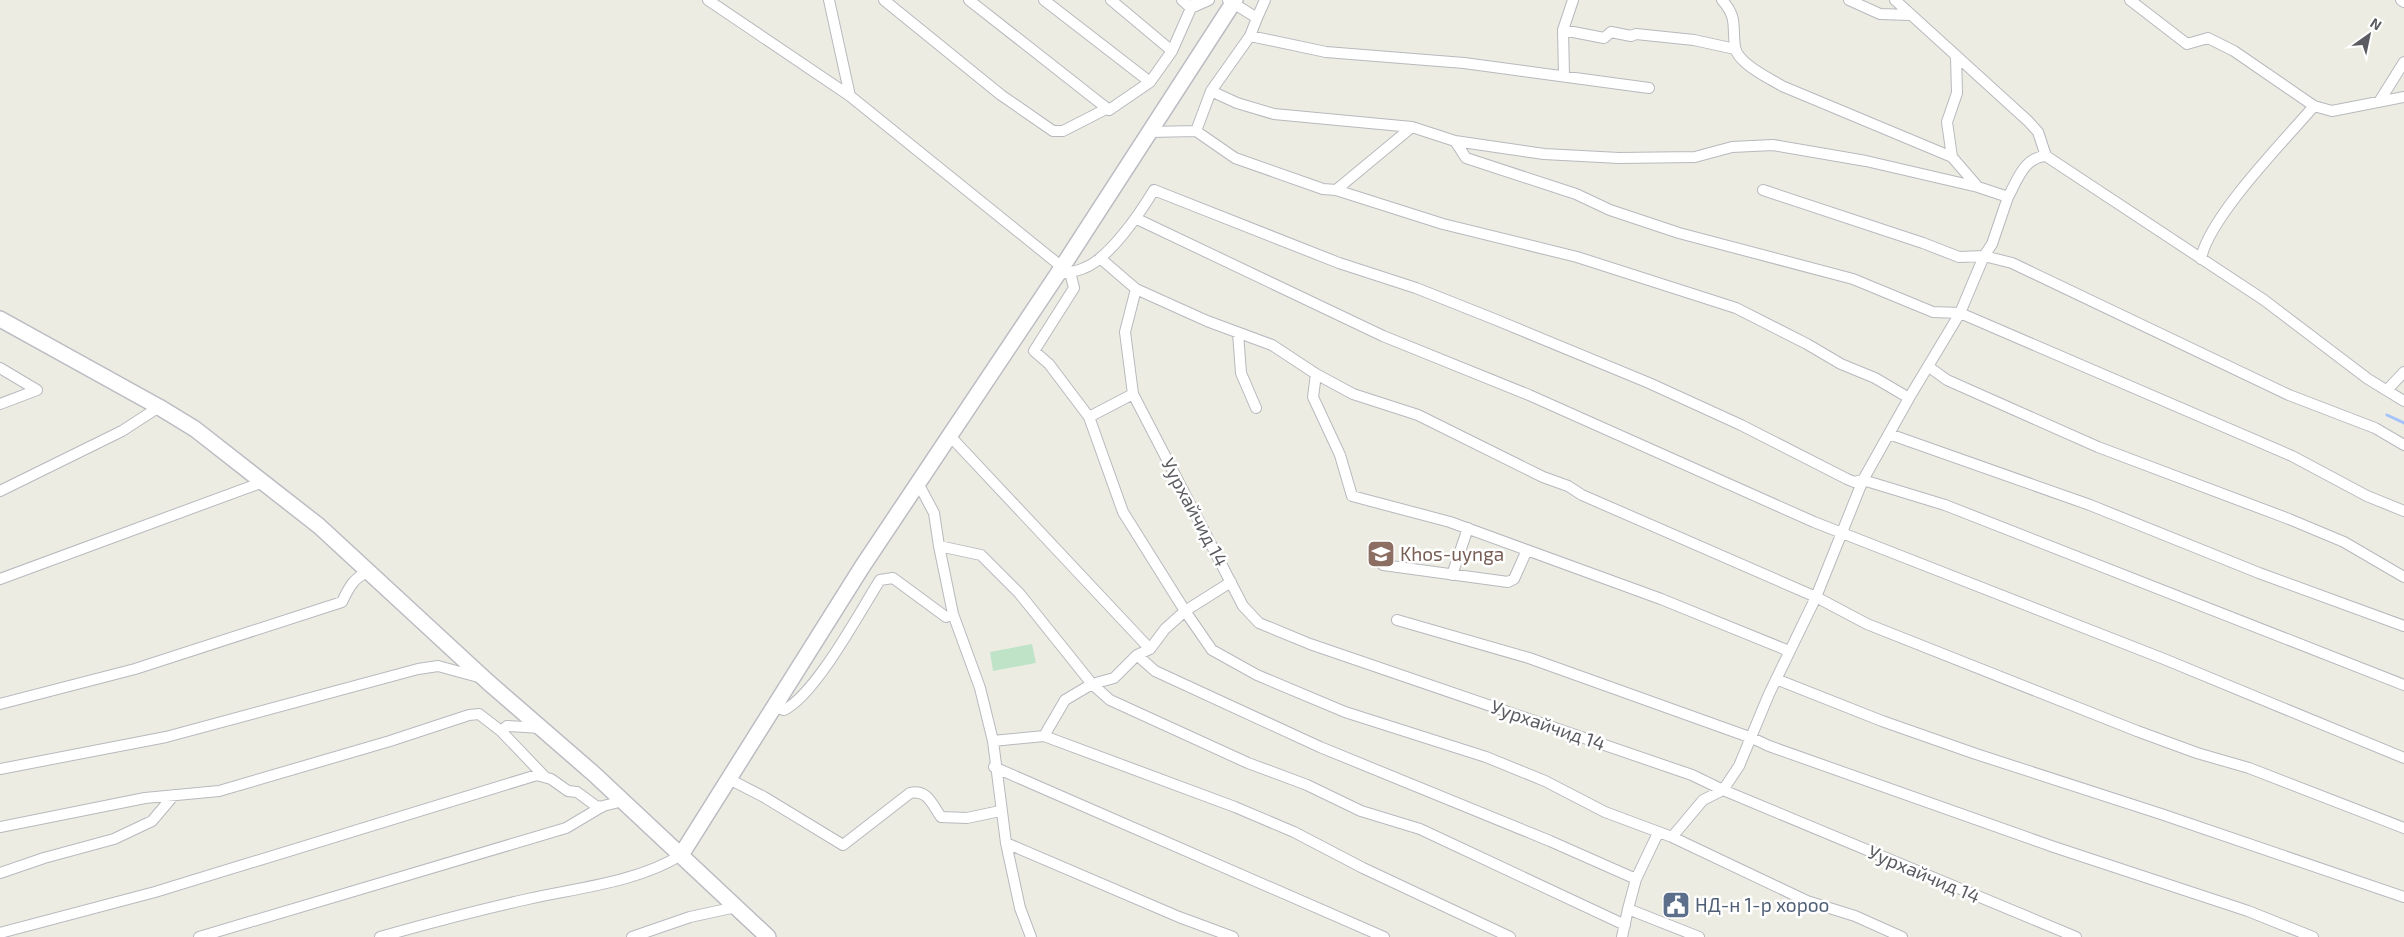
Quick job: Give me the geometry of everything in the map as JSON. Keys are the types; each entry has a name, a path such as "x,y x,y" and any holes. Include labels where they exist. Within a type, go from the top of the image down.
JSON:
{"main road":[{"path":"681,855 727,778 949,435 1063,271 1232,2"},
{"path":"0,320 159,408 201,434 319,526 370,571 483,678 623,800 768,937"}],"street":[{"path":"708,0 850,96 1063,271 1074,288 1034,351 1049,364 1089,417 1124,512 1185,611 1212,650 1257,674 1345,712 1486,757 1545,781 1606,812 1672,837 1807,901 1855,916 1902,937"},
{"path":"829,0 850,96"},
{"path":"884,0 1001,95 1052,131 1063,131 1106,109 1111,110 1150,82 1172,51 1194,4"},
{"path":"969,0 1106,109"},
{"path":"1044,0 1150,82"},
{"path":"1111,0 1172,51"},
{"path":"1182,0 1194,4 1209,0"},
{"path":"1196,131 1211,91 1250,36 1265,0"},
{"path":"1564,76 1563,30 1574,0"},
{"path":"1722,0 1729,8 1734,19 1735,49 1747,64 1782,86 1952,157 1978,187"},
{"path":"1849,0 1880,14 1910,15"},
{"path":"1895,0 2038,132 2046,156"},
{"path":"2130,0 2187,44 2208,38 2234,52 2314,106 2332,111 2404,97"},
{"path":"1232,2 1257,18"},
{"path":"1563,30 1604,38 1610,32 1631,36 1636,34 1694,40 1735,49"},
{"path":"1250,36 1326,52 1464,63 1649,88"},
{"path":"1952,157 1947,122 1957,93 1956,57"},
{"path":"2379,102 2404,62"},
{"path":"1211,91 1237,104 1274,114 1412,127 1455,141 1544,154 1619,158 1694,157 1732,147 1773,145 1866,161 1978,187 2008,197"},
{"path":"2201,259 2208,236 2225,212 2314,106"},
{"path":"1336,190 1412,127"},
{"path":"1149,132 1196,131 1235,158 1323,188 1336,190 1443,224 1577,257 1736,308 1807,344 1841,364 1875,378 1909,398"},
{"path":"1455,141 1466,158 1576,194 1610,210 1680,233 1853,279 1933,312 1960,313 2292,456 2367,496 2404,511"},
{"path":"1672,837 1703,800 1723,790 1739,766 1776,679 1816,596 1844,531 1863,480 1960,313 1984,256 1992,244 2008,197 2026,164 2038,156 2046,156 2264,300 2368,379 2404,401"},
{"path":"1063,271 1085,268 1100,258 1136,218 1154,190 1340,263 1416,288 1525,331 1681,397 1854,482 1863,480 1945,505 2404,685"},
{"path":"1763,190 1959,257 1984,256 2012,263 2289,395 2375,428 2404,445"},
{"path":"1136,218 1384,336 1530,395 1814,522 1844,531 2164,659 2404,758"},
{"path":"1100,258 1136,289 1238,333 1272,345 1316,374 1353,394 1418,415 1543,477 1568,486 1582,495 1816,596 1867,624 2137,731 2197,753 2249,768 2404,828"},
{"path":"1089,417 1132,394 1125,332 1136,289"},
{"path":"1238,333 1241,373 1256,408"},
{"path":"1928,367 1946,380 2098,447 2289,518 2344,542 2404,577"},
{"path":"0,368 38,390 0,404"},
{"path":"2387,390 2404,372"},
{"path":"1316,374 1313,398 1340,455 1352,496 1468,528 1661,599 1789,651"},
{"name":"Уурхайчид 14","path":"1132,394 1243,606 1259,623 1310,644 1692,775 1723,790 2076,937"},
{"path":"0,491 122,431 159,408"},
{"path":"1889,434 2090,505 2259,572 2404,626"},
{"path":"949,435 1150,648"},
{"path":"0,579 263,482"},
{"path":"918,483 934,513 953,614 980,688 992,741 1000,811 1006,843 1020,908 1031,937"},
{"path":"1452,575 1468,528"},
{"path":"940,546 981,555 1038,614 1092,684 1110,700 1248,764 1307,785 1361,811 1420,830 1625,925"},
{"path":"1383,565 1508,582 1514,579 1526,550"},
{"path":"0,704 134,669 342,602 347,589 356,578 370,571"},
{"path":"773,706 784,710 793,706 813,685 880,580 893,578 946,617 953,614"},
{"path":"1044,736 1065,700 1092,684 1114,678 1138,655 1150,648 1165,628 1185,611 1231,582"},
{"path":"1397,620 1529,658 1752,738 1769,746 2054,847 2248,911 2313,937"},
{"path":"1138,655 1155,671 1320,747 1550,841 1636,879"},
{"path":"0,769 166,737 418,669 438,666 483,678"},
{"path":"1776,679 1882,721 1967,751 2161,814 2404,897"},
{"path":"0,827 145,798 219,791 390,741 469,715 479,714 501,732 545,777 568,791 577,792 596,806 602,807"},
{"path":"501,732 507,726 541,728"},
{"path":"992,741 1044,736 1235,807 1294,832 1363,868 1510,937"},
{"path":"994,767 1384,937"},
{"path":"0,933 155,892 537,775 545,777"},
{"path":"727,778 764,797 843,845 910,793 918,791 926,795 941,817 967,818 1000,811"},
{"path":"0,873 44,858 114,839 152,821 174,795"},
{"path":"199,937 566,828 602,807 623,800"},
{"path":"1622,937 1636,879 1658,833"},
{"path":"1006,843 1233,937"},
{"path":"380,937 461,914 610,882 659,866 681,855"},
{"path":"632,937 645,935 690,916 736,907"},
{"path":"1628,909 1699,937"}],"green space":[{"path":"1032,644 1036,663 993,671 990,652"}],"waterway":[{"path":"2387,415 2404,423"}],"place":[{"name":"Khos-uynga","path":"1381,554"},
{"name":"НД-н 1-р хороо","path":"1676,905"}]}
